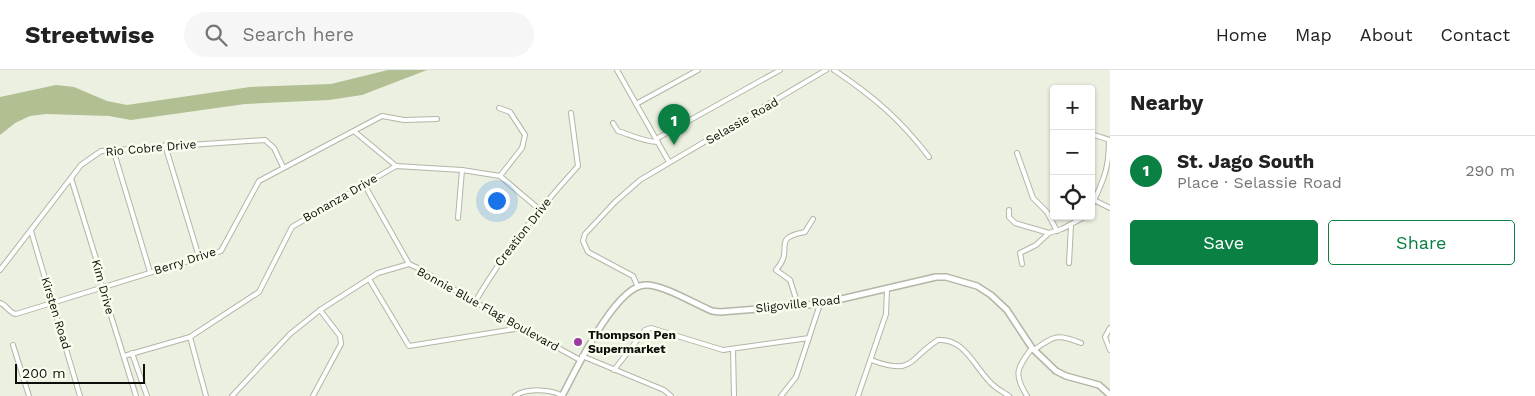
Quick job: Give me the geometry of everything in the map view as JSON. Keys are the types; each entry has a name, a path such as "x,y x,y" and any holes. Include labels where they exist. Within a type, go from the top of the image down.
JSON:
{"street":[{"path":"617,70 669,162"},
{"path":"636,104 698,70"},
{"path":"613,123 618,131 634,135 647,142 657,140 780,70"},
{"name":"Selassie Road","path":"638,287 633,276 588,252 584,244 584,237 627,190 669,162 764,109 826,70"},
{"path":"834,70 876,98 917,141 929,157"},
{"path":"499,108 510,112 525,135 522,148 500,176"},
{"name":"Creation Drive","path":"474,302 492,272 539,209 578,166 571,113"},
{"name":"Berry Drive","path":"0,303 7,305 10,312 16,314 220,251 259,181 384,115 404,120 437,120"},
{"path":"355,132 396,166 462,170 500,176 539,209"},
{"path":"1095,135 1109,140 1108,160 1103,184 1095,198"},
{"name":"Rio Cobre Drive","path":"0,270 82,165 101,151 265,140 274,148 283,167"},
{"path":"165,146 199,257"},
{"path":"113,149 150,272"},
{"path":"1017,153 1033,198 1047,212 1057,231"},
{"name":"Bonanza Drive","path":"124,356 190,337 259,292 292,227 396,166"},
{"path":"458,218 462,170"},
{"name":"Kim Drive","path":"71,178 98,265 102,288 136,396"},
{"path":"364,184 408,264"},
{"path":"1103,184 1110,184"},
{"path":"1095,200 1110,208"},
{"path":"1009,210 1009,217 1015,222 1049,233"},
{"path":"798,305 790,280 776,270 784,262 786,239 788,236 805,232 813,219"},
{"path":"1022,264 1020,253 1036,244 1049,233 1079,220"},
{"path":"1069,263 1071,225"},
{"name":"Kirsten Road","path":"31,231 80,396"},
{"name":"Bonnie Blue Flag Boulevard","path":"232,396 284,341 320,310 378,273 408,264 420,269 521,328 581,358 664,390 671,396"},
{"name":"Sligoville Road","path":"638,287 647,285 656,287 716,312 820,304 941,277 977,286 991,294 1007,310 1033,349 1056,371 1066,376 1099,385 1110,395"},
{"path":"369,279 409,346 521,328"},
{"path":"515,396 522,391 552,390 563,396 581,358 604,322 629,293 638,287"},
{"path":"858,396 886,314 888,290"},
{"path":"781,396 796,377 820,304"},
{"path":"313,396 341,344 340,336 320,310"},
{"path":"614,370 645,330 651,328 715,348 733,350 809,338"},
{"path":"1110,328 1105,337 1110,350"},
{"path":"1027,396 1019,383 1018,374 1020,365 1033,349 1056,336 1064,336 1080,343"},
{"path":"190,337 206,396"},
{"path":"871,360 886,365 909,364 938,340 952,341 965,351 991,383 1009,396"},
{"path":"13,345 29,396"},
{"path":"733,350 734,396"},
{"path":"132,353 147,396"},
{"path":"236,392 240,396"}],"shaded area":[{"path":"388,70 427,70 362,95 329,100 245,104 131,120 109,116 46,114 30,116 15,123 0,135 0,97 56,85 74,87 107,101 127,105 250,87 331,84"}],"place":[{"name":"St. Jago South","path":"674,145"},
{"name":"Thompson Pen Supermarket","path":"578,342"}]}
